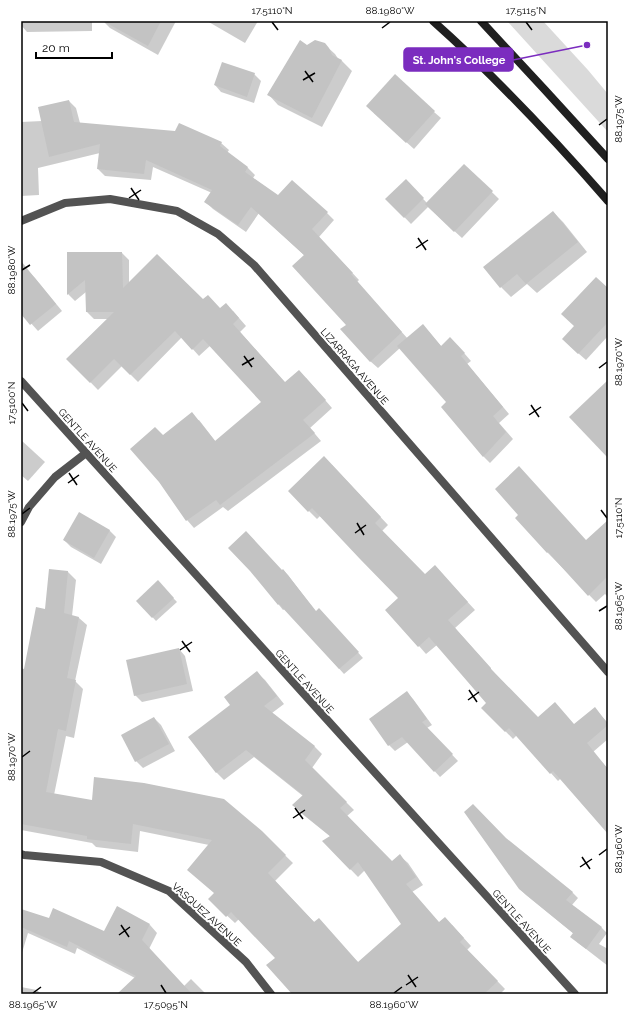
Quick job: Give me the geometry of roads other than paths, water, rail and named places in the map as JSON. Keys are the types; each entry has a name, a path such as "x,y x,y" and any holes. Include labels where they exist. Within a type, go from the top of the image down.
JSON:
{"main road":[{"path":"433,21 461,46 523,107 608,201"},
{"path":"481,21 608,159"}],"street":[{"name":"LIZARRAGA AVENUE","path":"21,221 65,203 110,199 177,211 218,234 254,265 608,672"},
{"name":"GENTLE AVENUE","path":"21,381 575,994"},
{"path":"21,522 29,507 55,477 86,453"},
{"name":"VASQUEZ AVENUE","path":"21,854 102,862 169,891 246,962 271,994"}],"place":[{"name":"St. John's College","path":"587,45"}]}
